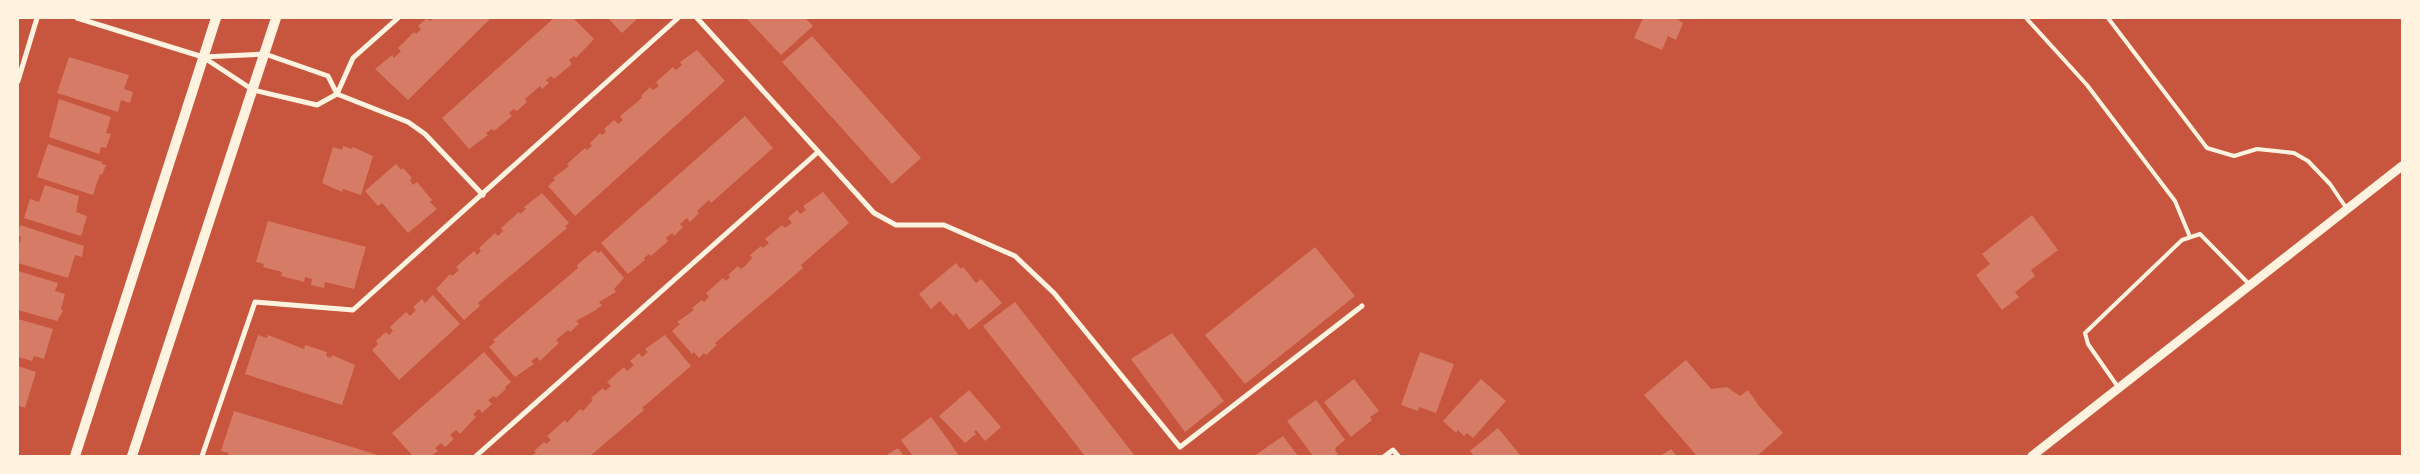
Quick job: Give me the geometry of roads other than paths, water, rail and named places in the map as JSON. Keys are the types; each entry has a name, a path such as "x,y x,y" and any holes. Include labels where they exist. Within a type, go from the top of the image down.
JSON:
{"main road":[{"path":"75,456 216,18"},
{"path":"132,456 276,18"}],"street":[{"path":"18,81 37,18"},
{"path":"77,18 203,57 253,90 317,105 337,94 354,58 398,18"},
{"path":"202,456 255,302 353,310 678,18"},
{"path":"697,18 874,213 896,225 944,225 1015,256 1054,293 1180,447 1362,306"},
{"path":"203,57 265,54 328,76 337,94 408,122 425,134 482,194"},
{"path":"476,456 818,152"},
{"path":"2032,456 2402,166"},
{"path":"1385,456 1393,450 1398,456"}],"lane":[{"path":"2026,18 2087,85 2175,201 2190,237"},
{"path":"2108,18 2207,148 2234,156 2257,149 2294,153 2308,161 2319,172 2347,210"},
{"path":"2119,388 2088,344 2085,333 2182,240 2200,234 2251,285"}]}
